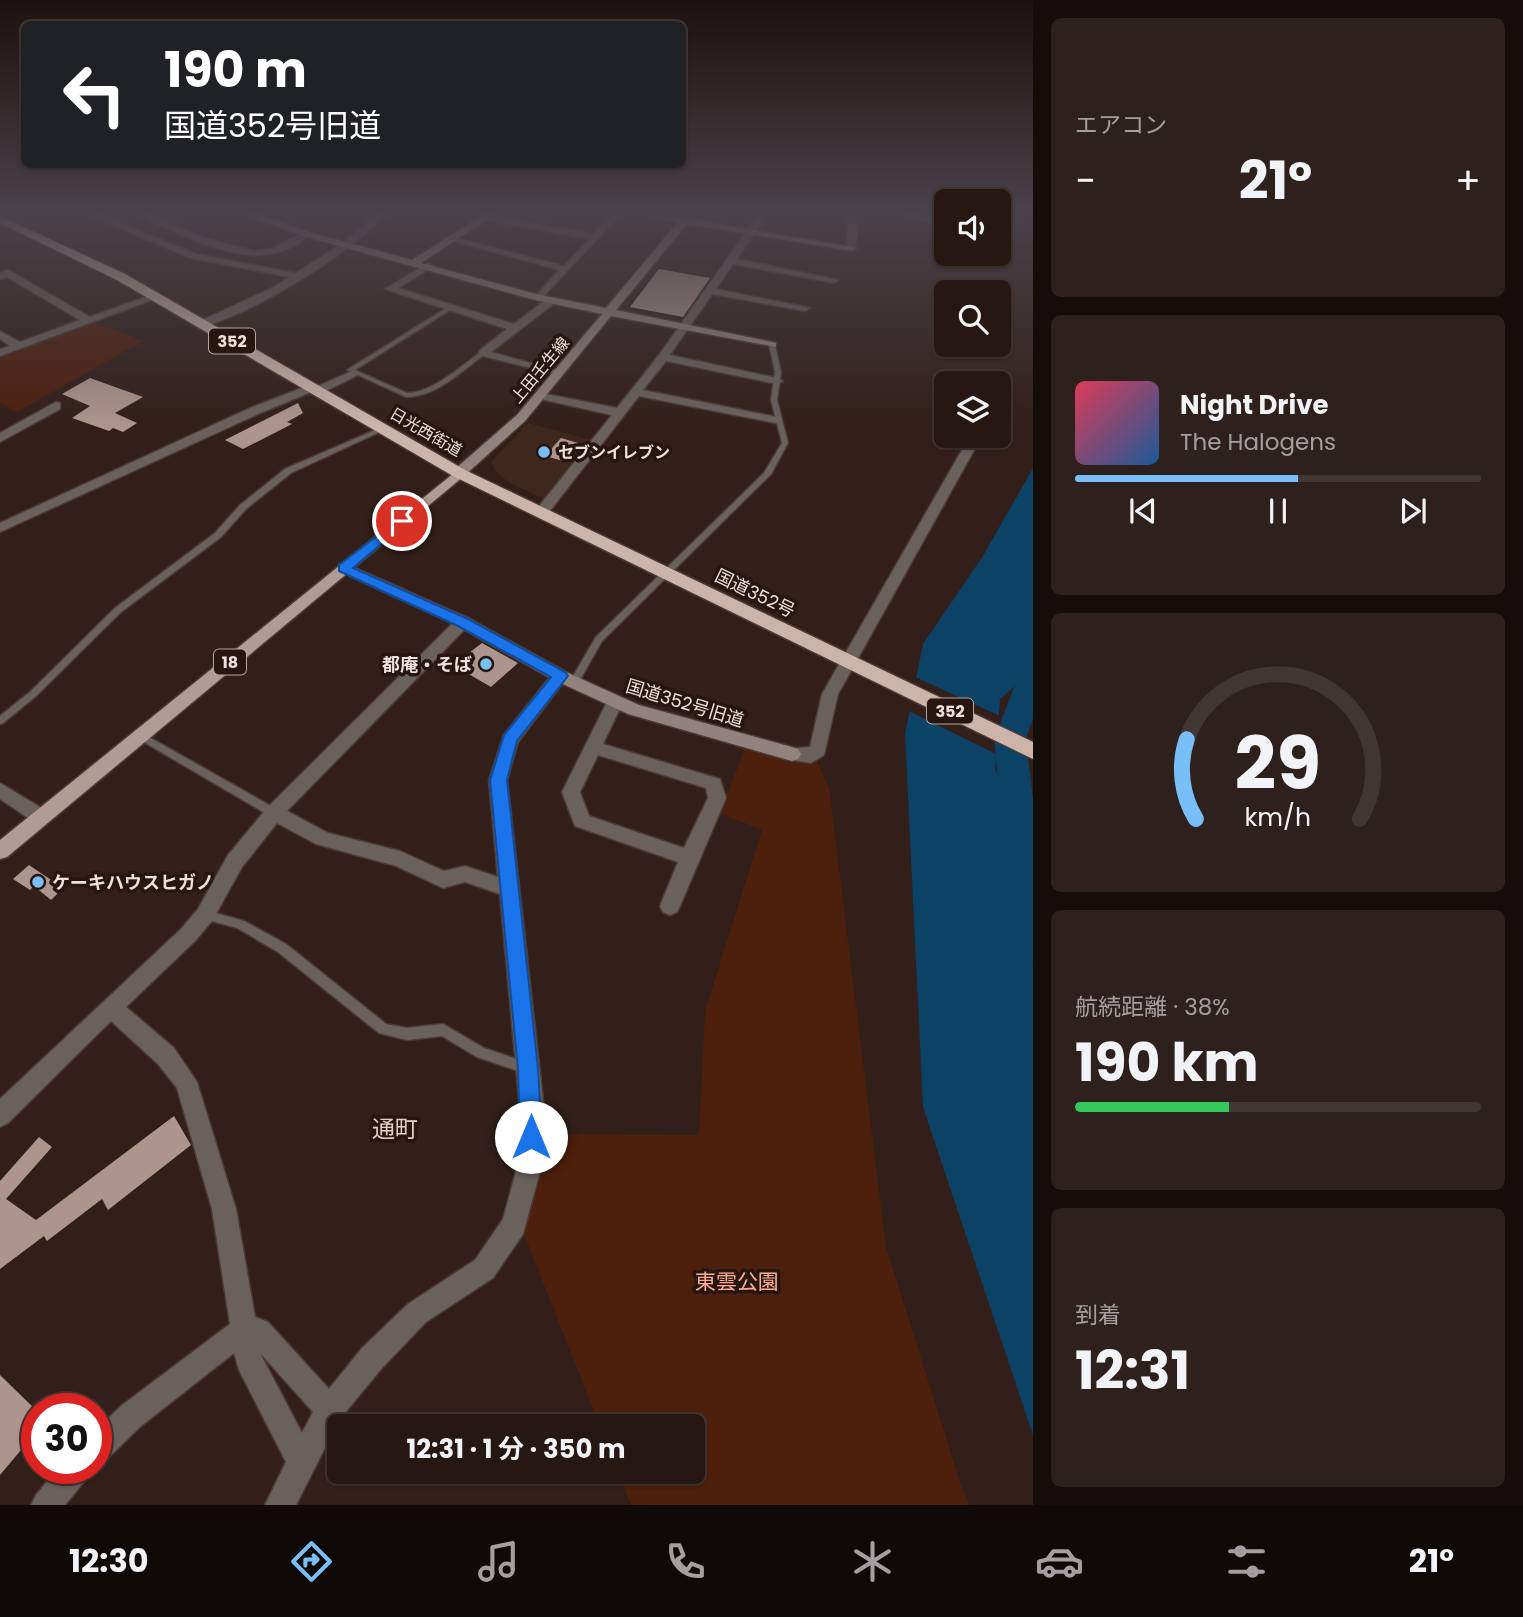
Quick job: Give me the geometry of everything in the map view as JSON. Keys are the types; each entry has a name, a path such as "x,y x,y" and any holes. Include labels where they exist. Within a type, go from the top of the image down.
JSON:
{"highway":[{"name":"日光西街道","path":"132,285 459,473"},
{"name":"国道352号","path":"459,473 1033,751"}],"main road":[{"name":"日光西街道","path":"0,851 459,473"}],"street":[{"path":"25,285 87,320"},
{"path":"202,324 251,303 282,285"},
{"path":"396,285 390,289 515,328"},
{"path":"495,285 539,298 772,345"},
{"path":"539,298 550,285"},
{"name":"上田壬生線","path":"459,473 507,432 632,285"},
{"path":"541,513 621,413 715,285"},
{"path":"711,291 804,308"},
{"path":"0,353 155,297"},
{"path":"483,353 551,300"},
{"path":"0,334 18,346"},
{"path":"483,353 558,373"},
{"path":"663,357 776,381"},
{"path":"0,528 254,411 354,373"},
{"path":"637,392 777,421"},
{"path":"540,395 621,413"},
{"path":"0,438 56,407"},
{"path":"848,661 969,448"},
{"name":"国道352号旧道","path":"344,568 463,622 567,680 615,702 660,719 792,754 811,756 818,750 830,695 848,661"},
{"path":"0,1115 188,935 205,915 235,861 274,813 463,622"},
{"path":"280,1505 329,1410 417,1312 484,1269 514,1225 530,1164 532,1109 508,888 508,854 498,780 510,740 567,680"},
{"path":"615,702 571,792 582,821 689,858"},
{"path":"593,747 714,784 718,798 689,858 670,906"},
{"path":"0,790 41,817"},
{"path":"274,813 323,839 400,859 443,880 465,874 508,888"},
{"path":"111,1007 166,1056 186,1082 201,1123 224,1209 249,1360 302,1462"},
{"path":"112,1434 131,1416 243,1330 259,1331 329,1410"},
{"path":"46,1505 64,1484"}],"lane":[{"path":"450,308 350,370 406,395 415,396 438,384 483,353"},
{"path":"567,680 599,639 664,572 767,474 785,443 777,421 774,400 778,372 772,345"},
{"path":"0,721 33,694 118,610 218,535 243,507 288,471 382,429"},
{"path":"140,736 274,813"},
{"path":"205,915 240,924 282,948 383,1028 407,1034 443,1030 481,1053 528,1069"}],"shaded area":[{"name":"セブンイレブン","path":"528,423 595,441 547,500 510,483 496,472 491,462"}],"green space":[{"path":"94,322 143,341 17,412 0,403 0,356"},
{"name":"東雲公園","path":"745,748 804,762 817,761 829,788 886,1247 961,1485 970,1505 631,1505 623,1484 705,1484 705,1414 595,1414 523,1232 538,1134 699,1135 705,1011 762,830 720,813"}],"water":[{"path":"1033,468 1033,670 1000,699 995,769 1033,870 1033,1435 923,1107 905,734 923,644 983,556"}],"pier":[{"path":"913,676 1002,717 1000,756 907,710"}],"building":[{"path":"647,285 705,285 683,317 630,307"},
{"path":"90,378 143,397 115,413 137,423 123,432 113,428 109,431 72,418 90,406 62,394"},
{"path":"298,403 303,413 287,422 292,424 243,449 225,440"},
{"path":"561,438 578,443 563,461 545,456"},
{"name":"都庵・そば","path":"482,643 518,663 491,687 453,665"},
{"name":"ケーキハウスヒガノ","path":"29,865 63,888 51,900 34,886 30,890 13,879"},
{"path":"174,1116 191,1145 108,1210 102,1199 47,1241 44,1236 0,1269 0,1181 39,1137 52,1147 6,1199 36,1220"},
{"path":"0,1375 21,1395 21,1450 0,1475"}],"waterway":[{"path":"1033,677 1010,739 1033,948"}],"place":[{"name":"セブンイレブン","path":"544,452"},
{"name":"都庵・そば","path":"486,664"},
{"name":"ケーキハウスヒガノ","path":"38,882"}],"district":[{"name":"通町","path":"395,1129"}],"route":[{"path":"402,521 344,568 463,622 560,676 523,719 510,740 498,780 508,854 508,888 532,1109 531,1137"}]}
